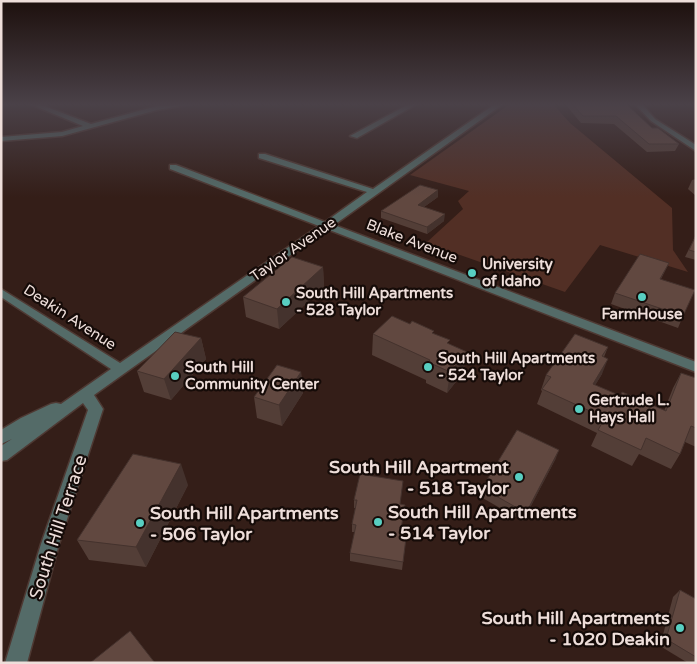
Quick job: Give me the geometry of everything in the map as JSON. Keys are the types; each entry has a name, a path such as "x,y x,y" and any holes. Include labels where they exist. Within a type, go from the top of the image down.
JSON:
{"street":[{"path":"1,139 57,135"},
{"name":"Taylor Avenue","path":"1,455 120,369 456,135"},
{"path":"675,135 696,149"},
{"path":"262,156 374,192"},
{"name":"Blake Avenue","path":"173,168 696,367"},
{"name":"Deakin Avenue","path":"1,292 120,369"},
{"name":"Taylor Avenue","path":"1,438 26,422 85,394"},
{"name":"South Hill Terrace","path":"16,663 50,544 96,409 85,394"},
{"path":"1,431 26,422"}],"shaded area":[{"path":"466,135 584,135 672,208 673,250 688,272 600,245 565,292 426,243 463,209 458,201 469,191 410,175"}],"building":[{"path":"638,135 667,135 679,144 649,144"},
{"path":"420,185 438,190 418,205 445,214 427,227 381,211"},
{"path":"696,235 696,252 689,250"},
{"name":"FarmHouse","path":"640,254 669,263 660,279 695,290 683,316 615,293"},
{"path":"292,257 323,267 277,309 243,297"},
{"path":"392,316 410,324 412,321 434,331 432,333 450,340 447,343 467,352 450,372 428,362 430,360 373,334"},
{"path":"175,332 201,338 164,379 137,371"},
{"path":"575,334 608,347 602,356 608,359 593,384 621,396 622,392 666,411 681,373 696,378 696,428 691,426 680,454 646,438 641,450 598,430 605,418 542,389 551,377 546,375"},
{"path":"277,365 301,372 279,405 254,397"},
{"name":"South Hill Apartment - 518 Taylor","path":"517,430 559,450 526,513 482,488"},
{"path":"133,454 181,464 136,547 77,540"},
{"name":"South Hill Apartments - 514 Taylor","path":"360,474 403,481 400,504 405,505 401,529 407,530 403,562 350,553 356,525 352,524 357,500 354,500"},
{"name":"South Hill Apartments - 1020 Deakin","path":"680,590 696,599 696,657 666,639"},
{"path":"130,631 155,663 90,663"}],"place":[{"name":"University of Idaho","path":"472,273"},
{"name":"FarmHouse","path":"642,297"},
{"name":"South Hill Apartments - 528 Taylor","path":"286,302"},
{"name":"South Hill Apartments - 524 Taylor","path":"428,367"},
{"name":"South Hill Community Center","path":"175,376"},
{"name":"Gertrude L. Hays Hall","path":"579,409"},
{"name":"South Hill Apartment - 518 Taylor","path":"519,477"},
{"name":"South Hill Apartments - 514 Taylor","path":"378,522"},
{"name":"South Hill Apartments - 506 Taylor","path":"140,523"},
{"name":"South Hill Apartments - 1020 Deakin","path":"680,628"}]}
